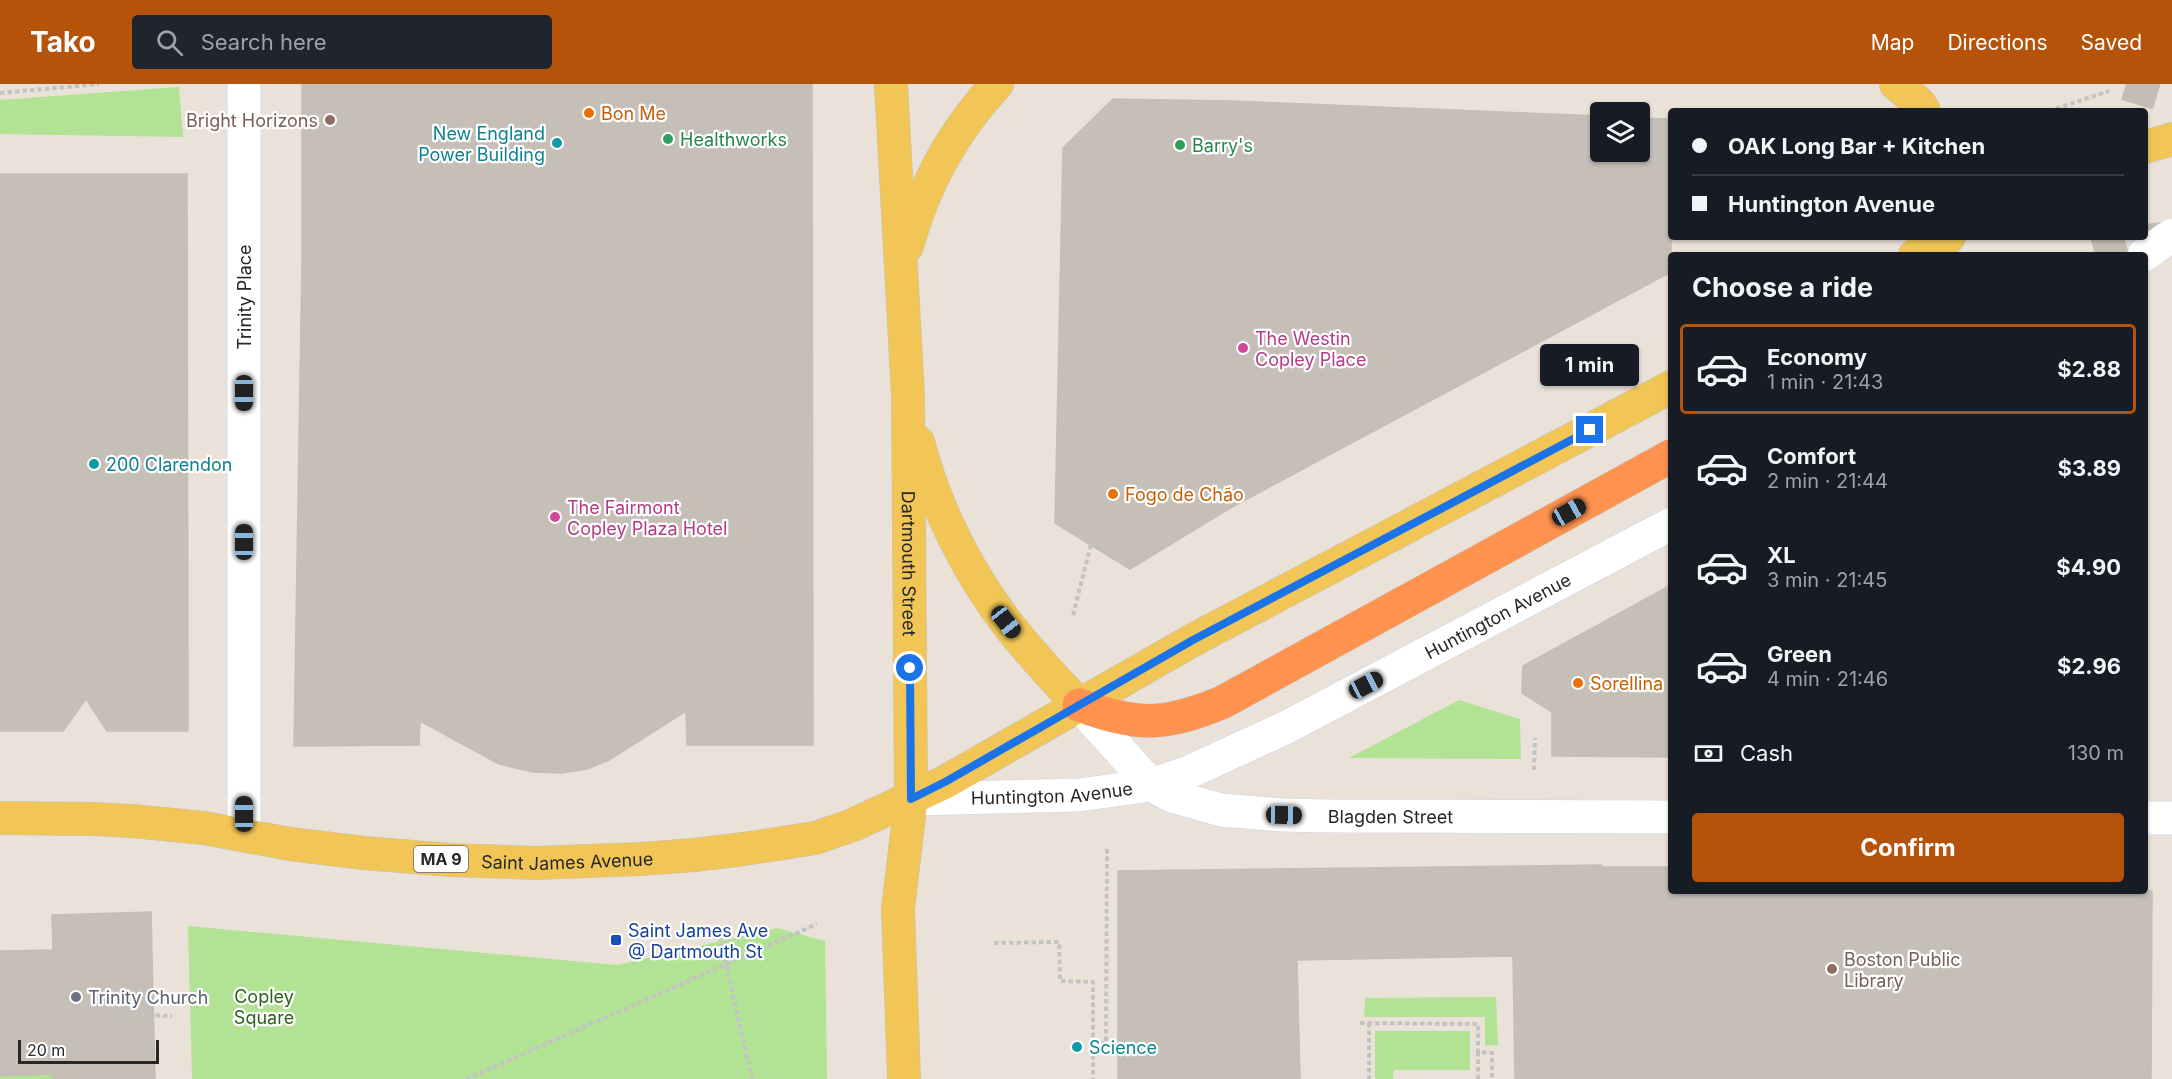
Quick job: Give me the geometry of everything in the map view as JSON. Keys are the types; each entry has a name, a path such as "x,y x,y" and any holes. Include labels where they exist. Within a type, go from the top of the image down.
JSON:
{"highway":[{"path":"1079,705 1110,716 1136,721 1165,721 1205,710 1224,702 1668,458"}],"main road":[{"name":"Dartmouth Street","path":"891,84 908,396 911,799 898,909 904,1079"},
{"path":"901,270 915,218 930,180 950,143 973,110 997,84"},
{"path":"1896,84 1922,108"},
{"path":"2148,146 2172,139"},
{"path":"1910,252 1920,240"},
{"path":"1921,252 1943,240"},
{"name":"Huntington Avenue","path":"911,799 945,782 1193,640 1668,389"},
{"path":"908,396 923,463 933,490 971,569 1011,629 1079,705"},
{"name":"Saint James Avenue","path":"0,818 132,821 244,834 290,844 336,850 450,860 536,863 641,859 744,849 815,838 853,825 911,799"}],"street":[{"name":"Trinity Place","path":"244,84 244,834"},
{"path":"2148,252 2172,235"},
{"name":"Huntington Avenue","path":"911,799 1079,795 1151,784 1218,760 1285,728 1668,526"},
{"name":"Blagden Street","path":"1079,705 1151,784 1172,796 1221,810 1284,815 1668,817"},
{"path":"2148,818 2172,818"}],"path":[{"path":"0,93 99,84"},
{"path":"2058,108 2109,91"},
{"path":"1073,615 1091,544"},
{"path":"1534,770 1535,738"},
{"path":"1093,1043 1106,1043 1107,848"},
{"path":"466,1079 817,924"},
{"path":"718,929 752,1079"},
{"path":"994,943 1059,942 1060,981 1093,982 1093,1079"},
{"path":"118,1014 172,1016"},
{"path":"1360,1023 1478,1024 1478,1079"},
{"path":"1369,1023 1369,1079"},
{"path":"1478,1052 1492,1053 1492,1079"}],"green space":[{"path":"179,87 183,137 0,134 0,100"},
{"path":"1459,700 1520,719 1521,759 1349,758"},
{"name":"Copley Square","path":"188,926 617,965 777,928 825,941 827,1079 192,1079"},
{"path":"1496,997 1498,1045 1485,1046 1485,1017 1364,1017 1365,998"},
{"path":"1375,1031 1470,1031 1470,1070 1394,1070 1393,1079 1375,1079"},
{"path":"53,1074 53,1079 0,1079 0,1076"}],"building":[{"name":"The Fairmont Copley Plaza Hotel","path":"302,84 812,84 813,745 687,745 686,711 609,760 587,769 562,773 533,772 499,764 420,721 419,745 294,746 302,259"},
{"path":"1113,99 1230,101 1590,116 1590,162 1650,162 1650,118 1668,119 1668,240 1671,240 1671,252 1668,252 1668,274 1232,507 1130,569 1055,523 1063,148"},
{"name":"200 Clarendon","path":"0,174 187,174 188,731 107,731 86,699 63,731 0,731"},
{"path":"1668,587 1668,757 1552,756 1552,712 1522,693 1523,666"},
{"name":"Boston Public Library","path":"1601,865 1601,867 1668,867 1668,894 2148,894 2148,891 2152,891 2151,1079 1515,1079 1513,956 1297,960 1300,1079 1118,1079 1118,871"},
{"name":"Trinity Church","path":"151,912 155,1079 53,1079 53,1074 0,1076 0,951 53,950 52,915"}],"tunnel":[{"path":"2126,84 2172,98"},
{"path":"2106,252 2150,240 2172,237"}],"place":[{"name":"Bon Me","path":"589,113"},
{"name":"Bright Horizons","path":"330,120"},
{"name":"Healthworks","path":"668,139"},
{"name":"New England Power Building","path":"557,143"},
{"name":"Barry's","path":"1180,145"},
{"name":"The Westin Copley Place","path":"1243,348"},
{"name":"200 Clarendon","path":"94,464"},
{"name":"Fogo de Chão","path":"1113,494"},
{"name":"The Fairmont Copley Plaza Hotel","path":"555,517"},
{"name":"Sorellina","path":"1578,683"},
{"name":"Saint James Ave @ Dartmouth St","path":"616,940"},
{"name":"Boston Public Library","path":"1832,969"},
{"name":"Trinity Church","path":"76,997"},
{"name":"Science","path":"1077,1047"}],"route":[{"path":"910,668 911,799 945,782 1193,640 1590,430"}]}
